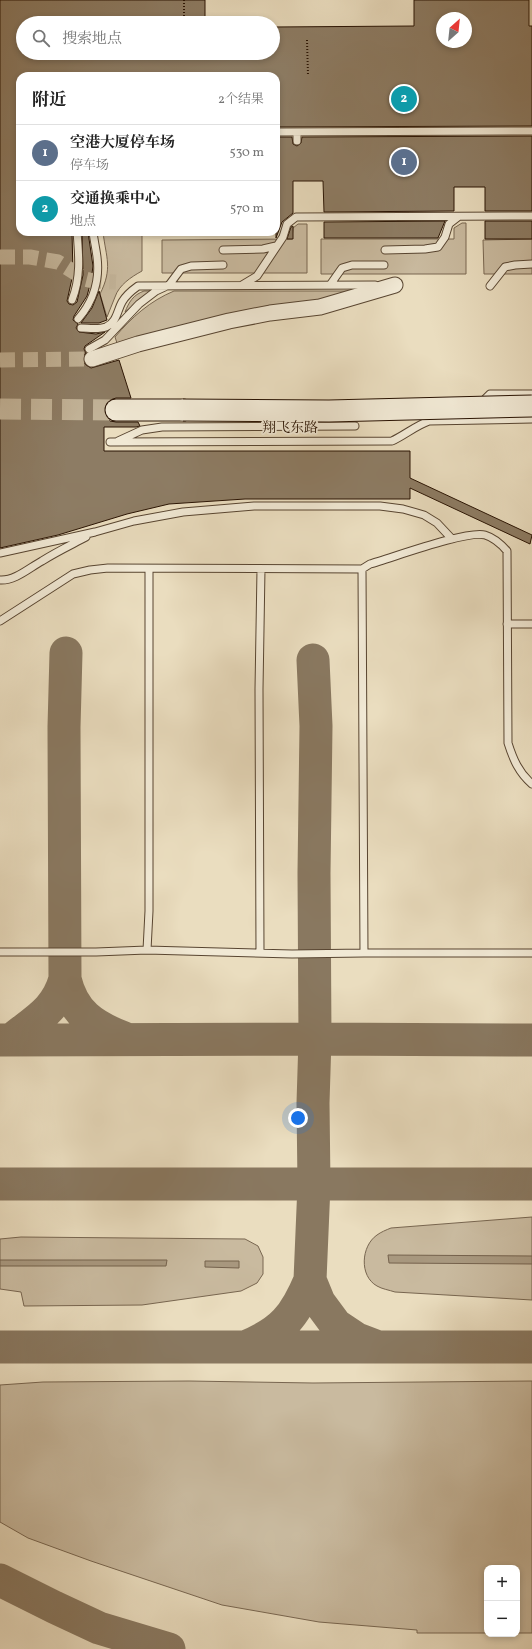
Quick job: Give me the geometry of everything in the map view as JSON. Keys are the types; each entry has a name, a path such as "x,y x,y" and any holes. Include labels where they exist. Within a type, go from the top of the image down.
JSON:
{"main road":[{"path":"116,410 367,410 532,406"}],"street":[{"path":"91,354 138,344 229,321 270,313 320,307 395,286"}],"lane":[{"path":"280,132 532,132"},
{"path":"297,132 297,141"},
{"path":"242,285 257,276 283,237 287,224 296,217 532,216"},
{"path":"385,250 425,249 438,246 445,237 449,224 458,217"},
{"path":"72,300 78,283 79,272 77,236"},
{"path":"78,319 90,301 95,288 98,272 94,236"},
{"path":"223,250 263,249 276,246"},
{"path":"490,286 505,268 515,265 532,264"},
{"path":"91,354 139,304 156,291 169,285 181,269 191,266 223,265"},
{"path":"330,285 342,268 352,265 384,265"},
{"path":"81,328 98,329 106,327 115,320 122,302 129,292 138,286 395,286"},
{"path":"466,420 490,394 532,394"},
{"name":"翔飞东路","path":"355,426 162,427 142,430 113,442 392,441 418,425 429,421 532,419"},
{"path":"0,553 95,532 134,521 183,512 254,506 380,506 403,509 424,515 437,523 452,539"},
{"path":"0,580 5,580 19,575 40,561 95,532"},
{"path":"0,621 73,574 90,570 108,568 362,569 370,564 452,539 467,535 485,535 499,542 507,551 508,743 512,757 519,770 532,784"},
{"path":"147,950 149,911 149,569"},
{"path":"260,952 261,569"},
{"path":"362,569 364,953"},
{"path":"507,624 532,624"},
{"path":"0,952 96,952 147,950 364,953 532,953"}],"path":[{"path":"184,0 184,16"},
{"path":"307,40 308,75"}],"shaded area":[{"path":"462,223 466,223 466,274 321,274 321,239 454,239 454,228"},
{"path":"298,224 307,224 307,273 162,273 162,240 292,239 293,228"},
{"path":"104,236 142,236 142,271 122,285 107,317 100,294 106,277 108,263"},
{"path":"532,239 532,274 484,274 483,240"},
{"path":"144,291 151,291 125,312 132,299"},
{"path":"174,291 350,291 315,301 239,312 212,318 117,343 115,337 135,316 149,305"},
{"path":"532,1217 532,1300 395,1292 377,1286 367,1275 364,1261 368,1246 377,1235 391,1228"},
{"path":"21,1237 245,1239 258,1246 263,1257 263,1274 257,1283 241,1291 142,1305 24,1306 21,1292 0,1289 0,1239"},
{"path":"388,1255 532,1256 532,1264 389,1263"},
{"path":"0,1260 167,1260 166,1266 0,1266"},
{"path":"205,1261 239,1261 239,1268 205,1267"},
{"path":"189,1381 313,1383 532,1381 532,1633 520,1633 520,1565 484,1565 484,1633 417,1633 417,1630 319,1622 222,1605 28,1538 0,1522 0,1385 43,1382"}],"building":[{"path":"0,0 205,0 205,16 16,16 16,60 280,60 280,27 414,26 414,0 529,0 529,26 532,26 532,126 280,127 280,72 16,72 16,236 72,236 73,274 67,301 69,304 73,305 77,302 83,275 82,236 89,236 93,266 91,281 87,296 73,320 78,324 76,328 79,332 96,334 105,332 85,346 84,349 86,353 83,357 83,361 91,368 119,360 131,398 116,398 110,400 105,404 105,416 110,421 138,422 140,426 104,427 104,451 410,451 410,478 532,535 530,544 410,488 410,499 245,499 169,504 127,514 58,535 0,548"},
{"path":"532,136 532,211 485,211 485,187 454,187 454,211 324,212 323,181 293,181 293,213 282,222 280,227 280,137 292,137 293,144 297,146 301,143 302,137"},
{"path":"445,221 438,238 324,238 324,222"},
{"path":"485,221 532,221 532,239 485,239"},
{"path":"293,226 293,239 287,239 291,227"},
{"path":"99,291 107,320 99,323 81,323 92,308"}],"taxiway":[{"path":"66,653 64,727 65,979 73,1001 86,1017 103,1028 124,1038"},
{"path":"313,660 316,726 314,873 315,1039 313,1103 314,1185 310,1280 319,1302 336,1325 357,1339 378,1347"},
{"path":"11,1040 44,1014 56,999 65,979"},
{"path":"0,1040 532,1040"},
{"path":"0,1184 532,1184"},
{"path":"245,1347 269,1335 286,1321 299,1304 310,1280"},
{"path":"0,1347 532,1347"},
{"path":"0,1580 99,1628 169,1649"}],"tunnel":[{"path":"0,257 30,257 58,262 85,279 93,281 116,282"},
{"path":"0,360 92,359"},
{"path":"0,409 116,410"}],"place":[{"name":"交通换乘中心","path":"404,99"},
{"name":"空港大厦停车场","path":"404,162"}]}
